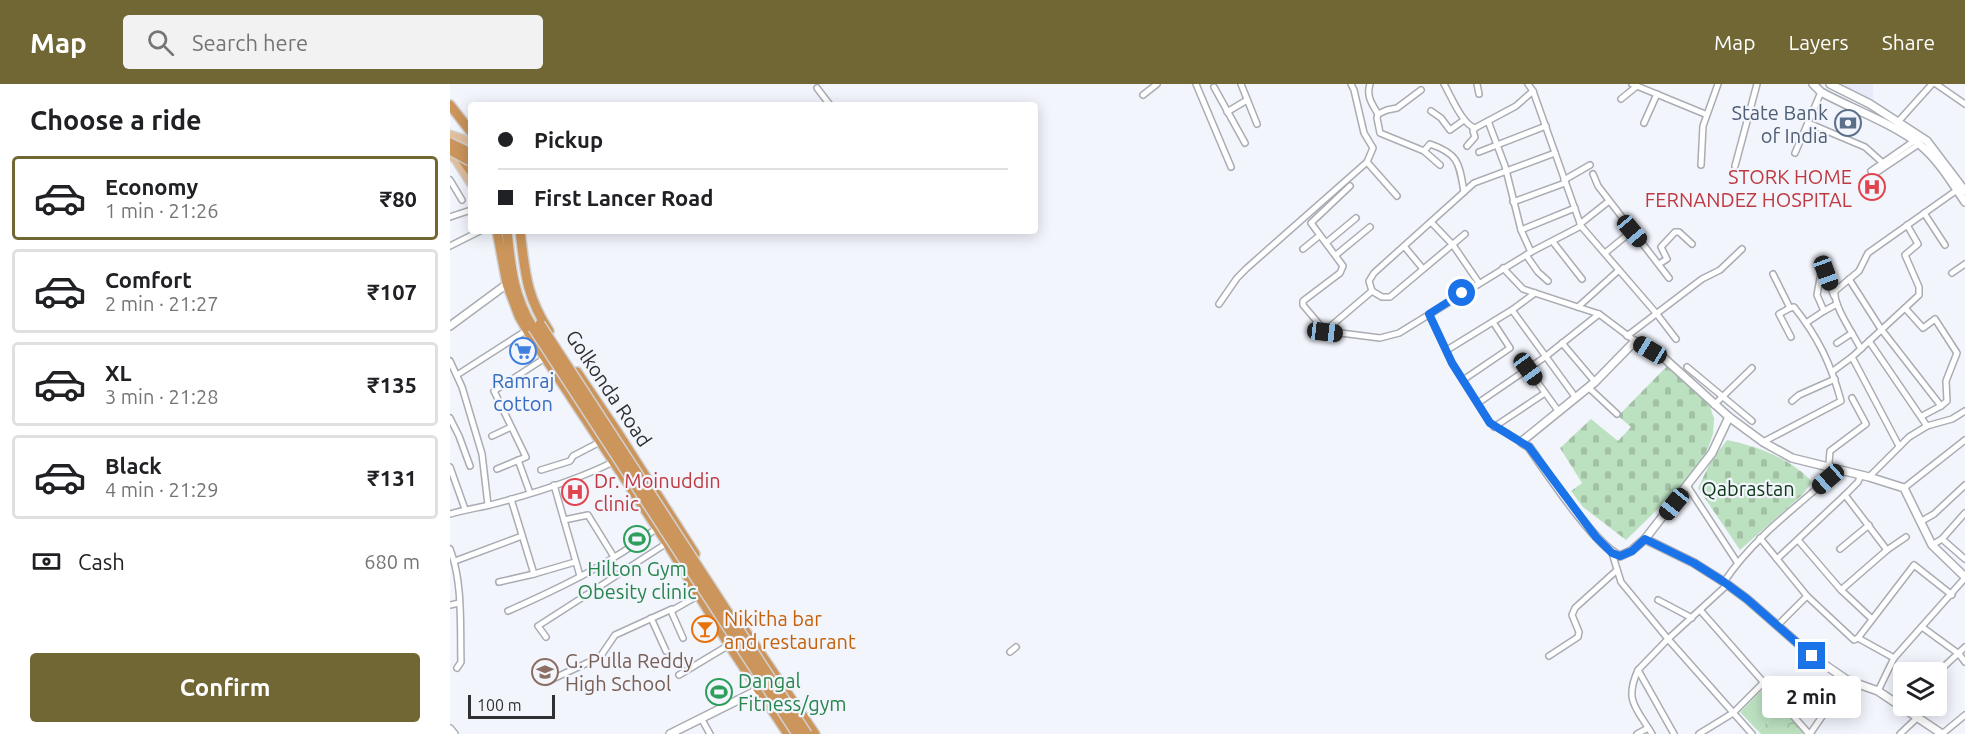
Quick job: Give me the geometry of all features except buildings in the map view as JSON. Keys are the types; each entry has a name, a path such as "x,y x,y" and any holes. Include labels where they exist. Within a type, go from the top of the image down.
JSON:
{"highway":[{"path":"452,107 468,128"},
{"path":"450,142 468,151"},
{"path":"450,142 468,167"},
{"path":"450,150 468,160"},
{"name":"Golkonda Road","path":"498,234 507,284 527,330 667,543 729,645 788,734"},
{"path":"507,234 514,285 526,315 797,734"},
{"path":"514,234 521,282 532,311 807,734"},
{"name":"Golkonda Road","path":"520,234 527,286 546,326 815,734"},
{"path":"565,390 582,380"},
{"path":"686,575 702,565"}],"main road":[{"path":"450,135 468,141"},
{"path":"450,156 455,158 468,178"}],"street":[{"path":"1143,95 1157,84"},
{"path":"1197,84 1231,167"},
{"path":"1241,84 1257,124"},
{"path":"1219,304 1247,268 1367,162 1373,148 1364,133 1351,84"},
{"path":"1370,84 1369,98 1378,116 1380,133 1424,151 1440,165"},
{"path":"1444,84 1468,126 1475,128 1516,106 1533,91"},
{"path":"1477,84 1479,94"},
{"path":"1528,84 1533,91 1546,126 1580,225 1676,339"},
{"path":"1701,165 1702,126 1718,84"},
{"path":"1735,166 1757,84"},
{"path":"1813,84 1821,92 1927,141 1965,191"},
{"path":"1830,84 1870,104 1917,143 1938,165 1965,202"},
{"path":"1895,125 1932,84"},
{"path":"1936,84 1965,104"},
{"path":"1621,99 1635,85 1705,114"},
{"path":"1214,87 1245,143"},
{"path":"817,88 828,102"},
{"path":"1378,116 1397,108 1421,90"},
{"path":"1795,153 1821,92"},
{"path":"1644,123 1658,94"},
{"path":"1227,112 1247,100"},
{"path":"1431,111 1441,118 1450,130 1464,120"},
{"path":"1488,121 1506,171 1512,202 1528,253 1538,272 1548,281"},
{"path":"1808,123 1864,147 1883,163"},
{"path":"1479,152 1546,126"},
{"path":"1467,146 1475,137 1473,131 1475,128"},
{"path":"1867,175 1917,143"},
{"path":"1863,181 1917,143"},
{"path":"1424,151 1430,144 1442,148 1455,157 1466,190"},
{"path":"1465,234 1390,297 1382,297 1372,291 1369,281 1374,273 1474,183 1555,153"},
{"path":"1367,162 1396,196"},
{"path":"1512,202 1564,182 1590,165"},
{"path":"1593,174 1598,186 1669,278"},
{"path":"450,180 452,188 462,200"},
{"path":"1350,186 1311,223 1343,266 1340,273 1303,302 1303,305 1325,332 1380,338 1399,333 1528,253 1552,242 1580,225 1609,201"},
{"path":"1834,296 1838,287 1859,272 1868,253 1957,190"},
{"path":"1521,230 1575,208"},
{"path":"450,217 468,211"},
{"path":"1923,213 1945,245"},
{"path":"1326,243 1356,218"},
{"path":"1431,222 1453,245 1479,283"},
{"path":"1833,371 1852,357 1917,298 1920,291 1905,255 1918,244 1908,225"},
{"path":"1336,255 1370,227"},
{"path":"1605,253 1632,231"},
{"path":"1659,264 1667,259 1661,247 1675,232 1679,232 1692,244"},
{"path":"450,246 474,234"},
{"path":"1303,249 1319,236"},
{"path":"1552,242 1582,279"},
{"path":"1404,246 1423,269"},
{"path":"1627,336 1702,279 1720,270 1742,249"},
{"path":"1952,273 1965,264"},
{"path":"1503,268 1523,289 1599,314 1627,336 1665,359 1729,417 1763,442 1792,458 1904,488 1932,545 1965,577 1952,595 1894,658 1878,691"},
{"path":"1578,307 1619,270"},
{"path":"1824,311 1817,295 1821,273 1826,273 1837,304 1861,349"},
{"path":"1773,274 1790,308"},
{"path":"1849,279 1881,329 1941,406"},
{"path":"450,326 507,284"},
{"path":"1325,332 1372,291"},
{"path":"1446,350 1512,310 1535,293"},
{"path":"1806,323 1837,304"},
{"path":"1763,442 1841,401 1833,371 1806,323 1794,307 1779,314 1791,338"},
{"path":"1905,308 1923,328 1935,319 1957,353 1946,381 1947,400 1941,406 1922,416"},
{"path":"1512,310 1576,398"},
{"path":"1429,314 1446,350 1490,423 1529,447 1596,537 1612,553 1620,556 1632,551 1645,539 1688,487 1712,453 1729,417"},
{"path":"1478,403 1545,357 1599,314"},
{"path":"1463,380 1510,348 1493,322"},
{"path":"457,375 527,330"},
{"path":"1837,342 1852,333"},
{"path":"1521,442 1576,398 1635,341"},
{"path":"1869,341 1927,426"},
{"path":"1562,343 1594,382"},
{"path":"1852,357 1899,446"},
{"path":"497,469 526,457 494,391 545,358"},
{"path":"450,362 462,387 482,454 488,505"},
{"path":"1687,367 1752,421"},
{"path":"1714,405 1752,368"},
{"path":"1528,369 1559,412"},
{"path":"1792,401 1799,395 1835,378"},
{"path":"1588,387 1617,414"},
{"path":"1494,427 1545,393"},
{"path":"1652,734 1631,699 1630,692 1638,670 1725,583 1737,562 1760,538 1828,479 1832,469 1829,463 1830,452 1866,424 1852,398"},
{"path":"1869,477 1909,436 1927,426 1952,419 1965,411"},
{"path":"450,418 470,466"},
{"path":"492,436 511,427"},
{"path":"1904,488 1965,440"},
{"path":"541,470 570,461 573,456 600,442"},
{"path":"518,460 530,493"},
{"path":"450,514 511,499 585,476 613,462"},
{"path":"450,467 465,509"},
{"path":"1776,559 1845,495 1861,476"},
{"path":"554,485 580,576"},
{"path":"1920,522 1934,514 1965,485"},
{"path":"1688,487 1737,562"},
{"path":"1845,495 1887,550"},
{"path":"511,499 534,574"},
{"path":"1932,545 1942,539 1965,513"},
{"path":"564,520 588,514 614,557"},
{"path":"1840,549 1869,525"},
{"path":"508,611 632,548 657,528"},
{"path":"455,561 522,536"},
{"path":"1841,590 1887,550 1906,537"},
{"path":"1760,538 1807,596 1854,640 1858,638 1894,658"},
{"path":"1645,539 1694,563 1725,583 1778,625 1812,656 1847,680 1893,699"},
{"path":"1942,539 1965,558"},
{"path":"1798,540 1841,590 1872,619"},
{"path":"546,637 538,626 667,543"},
{"path":"1959,554 1965,547"},
{"path":"450,549 455,561 459,603 461,662 457,668"},
{"path":"1612,553 1621,582 1752,734"},
{"path":"499,582 575,562"},
{"path":"1858,638 1914,565 1952,595"},
{"path":"1549,656 1578,637 1579,632 1572,615 1575,608 1617,570"},
{"path":"546,682 600,657 615,635 699,595"},
{"path":"1778,625 1807,596"},
{"path":"1658,600 1692,618"},
{"path":"450,605 459,603"},
{"path":"672,609 671,612 683,638"},
{"path":"1700,610 1810,734 1847,680"},
{"path":"651,618 666,651"},
{"path":"1922,627 1959,654 1965,662"},
{"path":"679,675 729,645"},
{"path":"1010,652 1016,646"},
{"path":"1947,664 1965,648"},
{"path":"1638,670 1674,734"},
{"path":"1699,734 1733,713 1763,683"},
{"path":"670,734 758,690"},
{"path":"1900,734 1918,717 1942,734 1965,715"},
{"path":"701,718 710,734"},
{"path":"1637,734 1648,728"},
{"path":"450,729 454,734"}],"shaded area":[{"path":"1837,84 1873,84 1873,101 1859,95"}],"green space":[{"name":"Qabrastan","path":"1669,364 1709,403 1714,419 1713,434 1697,471 1626,540 1583,507 1571,491 1582,483 1560,448 1591,419 1618,441 1631,427 1618,416"},
{"name":"Qabrastan","path":"1727,440 1750,446 1784,460 1812,482 1803,494 1740,550 1698,488 1711,461"},
{"path":"1764,688 1781,708 1758,731 1740,712"},
{"path":"1781,708 1803,732 1802,734 1761,734 1758,731"}],"place":[{"name":"State Bank of India","path":"1848,123"},
{"name":"STORK HOME FERNANDEZ HOSPITAL","path":"1872,187"},
{"name":"Ramraj cotton","path":"523,351"},
{"name":"Dr. Moinuddin clinic","path":"575,492"},
{"name":"Hilton Gym Obesity clinic","path":"637,539"},
{"name":"Nikitha bar and restaurant","path":"705,629"},
{"name":"G. Pulla Reddy High School","path":"545,672"},
{"name":"Dangal Fitness/gym","path":"719,692"}],"route":[{"path":"1462,293 1429,314 1452,363 1490,423 1529,447 1596,537 1612,553 1620,556 1632,551 1645,539 1694,563 1747,599 1812,656"}]}
